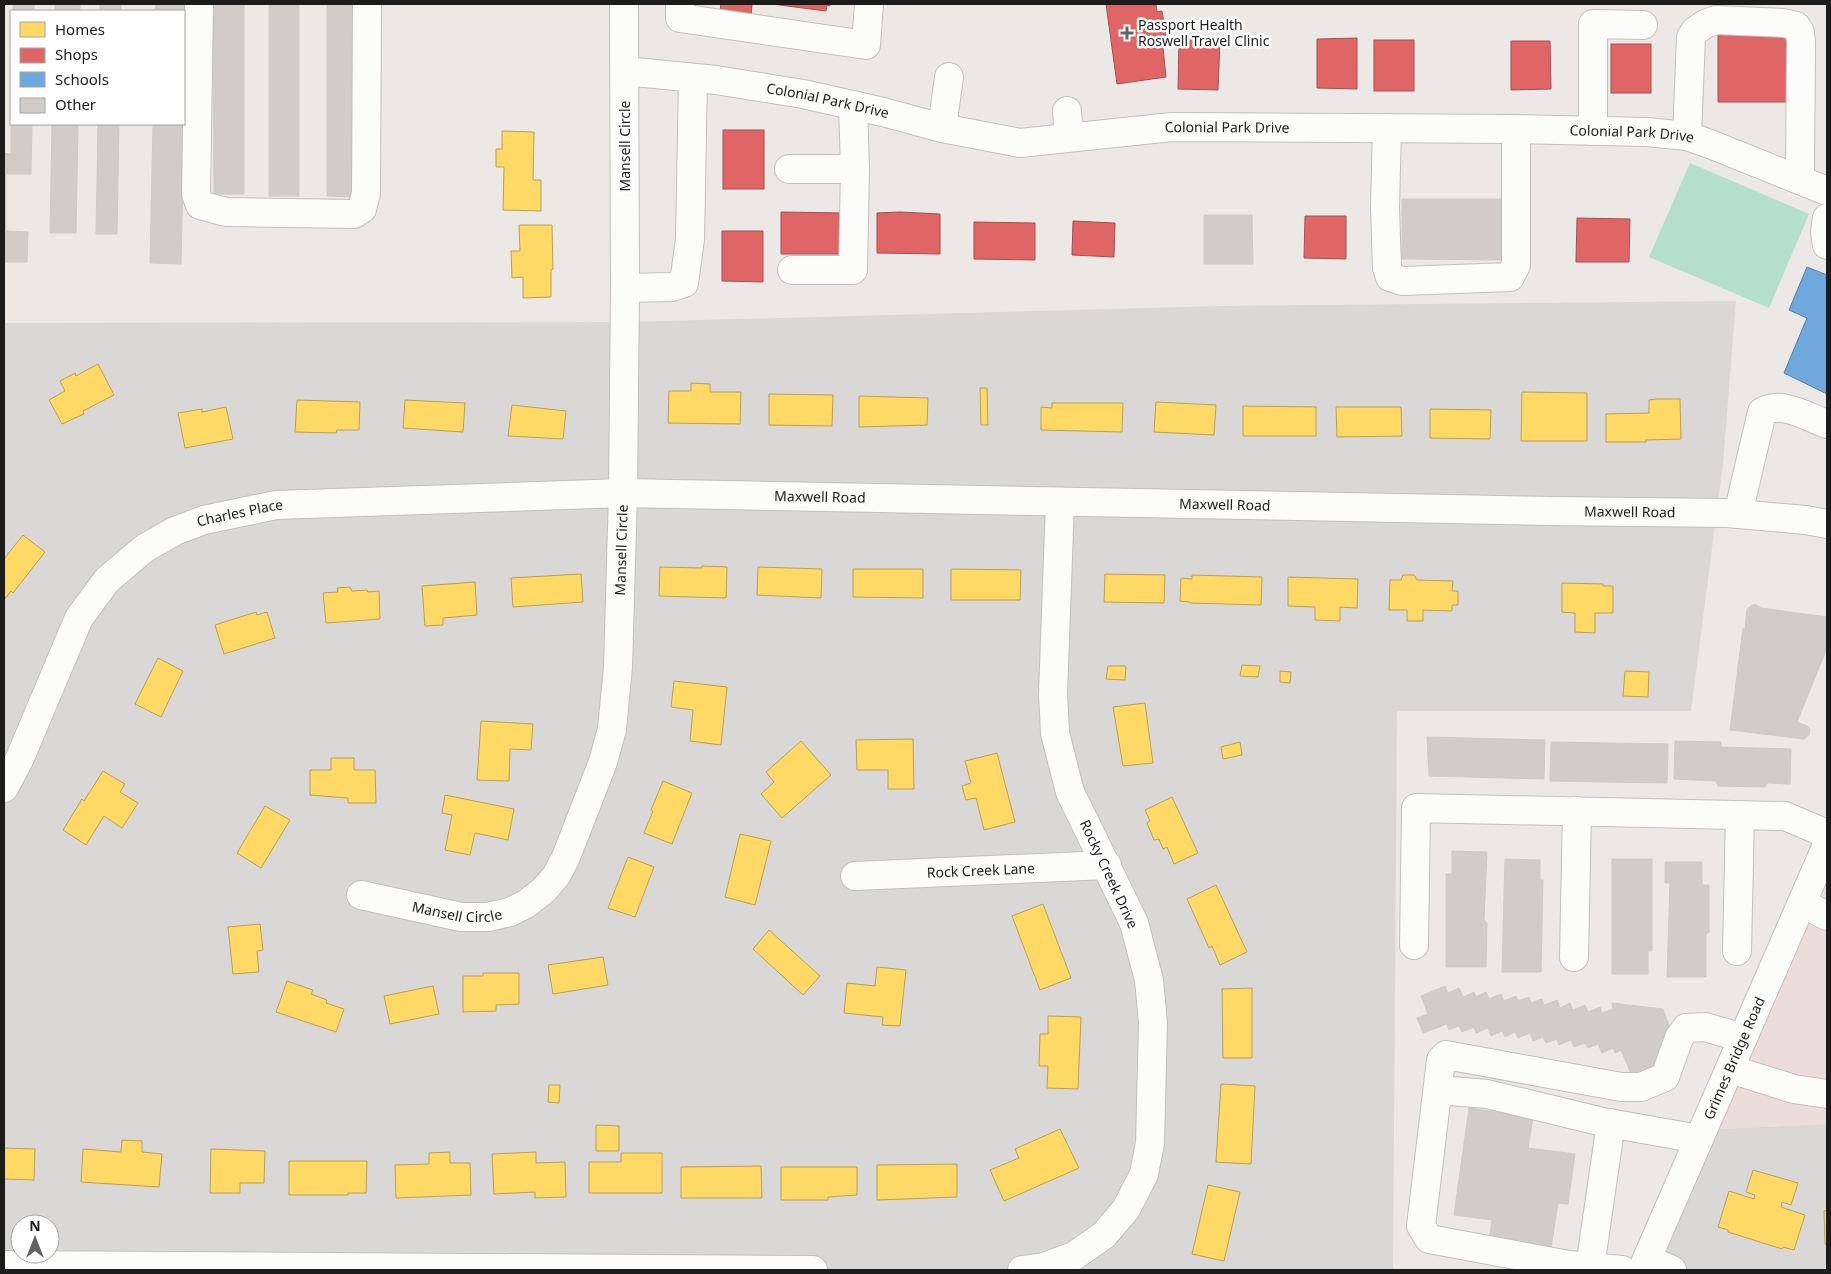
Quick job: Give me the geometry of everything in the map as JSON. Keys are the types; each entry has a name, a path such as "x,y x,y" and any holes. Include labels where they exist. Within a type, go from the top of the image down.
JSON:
{"street":[{"path":"199,4 196,194 200,205 226,212 354,214 362,210 366,193 367,4"},
{"name":"Mansell Circle","path":"362,895 461,917 488,917 510,912 526,904 544,890 556,876 566,857 603,762 612,729 618,667 623,493 625,288 624,4"},
{"path":"680,4 680,18 866,45 869,4"},
{"path":"1687,136 1691,36 1695,31 1705,24 1716,20 1784,23 1796,26 1800,32 1801,42 1800,179"},
{"path":"1593,131 1593,24 1644,25"},
{"name":"Colonial Park Drive","path":"625,71 693,78 803,94 942,128 1020,143 1068,124 1172,127 1516,129 1647,132 1687,136 1827,191"},
{"path":"942,128 949,77"},
{"path":"625,288 672,287 684,283 690,239 693,78"},
{"path":"792,270 854,270 855,170 853,105"},
{"path":"1387,128 1385,207 1387,268 1390,277 1402,281 1510,277 1516,265 1516,129"},
{"path":"789,170 855,170"},
{"path":"1827,218 1825,232 1827,245"},
{"path":"1738,514 1762,412 1771,407 1782,407 1827,424"},
{"name":"Maxwell Road","path":"623,493 1738,514 1806,520 1827,524"},
{"name":"Charles Place","path":"4,788 19,760 78,618 107,580 145,548 175,531 204,520 276,505 623,493"},
{"name":"Rocky Creek Drive","path":"1022,1270 1044,1267 1074,1256 1104,1235 1126,1209 1144,1174 1150,1143 1153,1023 1149,980 1134,923 1070,792 1055,733 1052,694 1060,502"},
{"path":"1414,945 1416,808 1785,816 1826,849"},
{"path":"1574,957 1577,811"},
{"path":"1737,951 1740,814"},
{"name":"Grimes Bridge Road","path":"1645,1264 1826,849"},
{"name":"Rock Creek Lane","path":"855,876 1107,865"},
{"path":"1802,903 1827,916"},
{"path":"1622,1270 1569,1265 1429,1239 1421,1226 1441,1060 1446,1055 1621,1086 1641,1087 1665,1077 1678,1038 1686,1028 1705,1027 1743,1038"},
{"path":"1730,1069 1794,1089 1827,1094"},
{"path":"1590,1267 1621,1125 1641,1087"},
{"path":"1438,1090 1487,1094 1621,1125 1699,1139"},
{"path":"1645,1264 1672,1270"},
{"path":"4,1266 813,1270"}],"shaded area":[{"path":"1736,301 1723,463 1691,711 1397,711 1393,1270 4,1270 4,323 629,322 1221,306"},
{"path":"1827,887 1827,1124 1718,1129 1799,940"},
{"path":"1827,1124 1827,1270 1654,1270 1718,1129"}],"green space":[{"path":"1690,163 1809,214 1769,308 1649,257"}],"building: Homes":[{"path":"502,131 534,132 533,180 541,180 541,211 503,210 504,167 496,167 496,149 502,149"},
{"path":"519,225 552,225 553,269 551,270 551,297 523,298 523,277 512,278 511,251 520,251"},
{"path":"98,364 114,395 83,411 84,414 62,424 49,400 65,391 60,381 75,373 76,376"},
{"path":"691,383 710,384 710,392 741,392 740,424 668,423 669,391 691,391"},
{"path":"980,388 987,388 988,425 981,425"},
{"path":"1522,392 1587,393 1587,441 1521,441"},
{"path":"769,394 833,395 832,426 769,425"},
{"path":"859,396 928,398 927,425 859,427"},
{"path":"1680,399 1681,439 1646,440 1646,442 1606,442 1606,414 1649,413 1649,400"},
{"path":"297,400 360,402 359,430 337,430 336,433 295,432"},
{"path":"405,400 465,403 463,432 403,428"},
{"path":"1156,402 1216,405 1214,435 1154,432"},
{"path":"1052,403 1123,403 1122,432 1041,430 1041,407 1052,408"},
{"path":"512,405 566,411 563,439 508,436"},
{"path":"1243,406 1316,407 1316,436 1243,436"},
{"path":"226,407 233,439 185,448 178,413 202,409 202,412"},
{"path":"1336,407 1401,407 1402,436 1337,437"},
{"path":"1430,409 1491,410 1490,439 1430,438"},
{"path":"23,535 45,552 13,593 11,591 4,600 4,559"},
{"path":"702,566 727,567 726,598 659,596 660,567 702,568"},
{"path":"758,567 822,569 821,598 757,595"},
{"path":"853,569 923,569 923,598 853,597"},
{"path":"951,569 1021,570 1020,600 951,600"},
{"path":"581,574 583,602 513,607 511,578"},
{"path":"1105,574 1165,575 1164,603 1104,602"},
{"path":"1192,575 1262,577 1261,605 1180,601 1181,578 1192,579"},
{"path":"1403,575 1414,575 1417,580 1453,581 1452,591 1458,591 1458,605 1452,605 1452,611 1423,610 1423,621 1407,621 1407,610 1389,610 1390,580 1401,580"},
{"path":"1288,577 1358,579 1357,608 1340,607 1340,621 1315,620 1315,607 1288,606"},
{"path":"475,582 477,615 443,618 443,625 425,626 422,586"},
{"path":"1562,583 1613,586 1613,613 1595,613 1595,633 1575,632 1575,613 1562,612"},
{"path":"350,587 352,591 379,591 380,619 326,623 323,593 338,592 337,588"},
{"path":"256,612 257,615 267,612 275,638 224,654 215,625"},
{"path":"158,658 183,671 161,717 135,704"},
{"path":"1242,665 1260,666 1258,677 1240,676"},
{"path":"1108,666 1126,666 1125,680 1106,679"},
{"path":"1280,671 1291,672 1290,683 1280,682"},
{"path":"1625,671 1649,672 1648,697 1623,696"},
{"path":"674,681 727,687 721,745 690,741 693,710 671,707"},
{"path":"1145,703 1153,763 1123,766 1113,707"},
{"path":"481,721 533,724 531,750 510,749 509,781 477,780"},
{"path":"913,739 914,789 888,789 888,770 857,770 856,740"},
{"path":"801,741 831,775 782,818 761,794 774,782 766,772"},
{"path":"1240,742 1242,755 1223,759 1221,747"},
{"path":"997,753 1015,822 984,830 976,798 966,800 962,786 971,783 965,761"},
{"path":"331,758 354,758 354,770 375,770 376,803 348,803 348,798 310,795 310,770 331,770"},
{"path":"103,771 125,784 120,792 138,803 122,828 104,816 86,845 63,830 82,799 84,801"},
{"path":"663,781 692,793 672,844 644,833"},
{"path":"445,795 514,809 508,840 475,833 470,855 445,850 452,815 442,813"},
{"path":"1172,797 1198,853 1174,864 1167,847 1163,849 1159,839 1154,840 1147,823 1150,821 1145,810"},
{"path":"265,806 290,820 261,868 237,853"},
{"path":"740,834 771,841 755,905 725,897"},
{"path":"628,857 654,867 635,917 608,908"},
{"path":"1216,885 1247,952 1220,965 1212,946 1209,948 1187,899"},
{"path":"1043,904 1071,978 1040,990 1012,916"},
{"path":"260,924 263,950 257,951 259,972 233,974 228,927"},
{"path":"769,930 820,976 803,995 753,949"},
{"path":"603,957 608,985 553,994 548,965"},
{"path":"877,967 906,970 900,1026 882,1025 883,1017 844,1013 847,983 875,986"},
{"path":"483,973 519,973 519,1004 496,1005 496,1011 463,1012 463,976 483,976"},
{"path":"287,981 313,990 311,994 327,1000 326,1003 344,1009 336,1032 276,1012"},
{"path":"433,986 439,1014 390,1024 384,996"},
{"path":"1252,988 1252,1058 1223,1058 1222,989"},
{"path":"1048,1016 1081,1017 1078,1089 1047,1088 1048,1066 1039,1066 1040,1034 1048,1034"},
{"path":"1221,1084 1255,1086 1251,1164 1216,1162"},
{"path":"549,1085 560,1085 559,1103 548,1102"},
{"path":"596,1125 619,1126 619,1151 596,1151"},
{"path":"1060,1129 1079,1168 1004,1201 990,1170 1019,1158 1015,1149"},
{"path":"122,1140 142,1141 142,1152 162,1154 159,1187 81,1182 83,1149 121,1152"},
{"path":"4,1148 35,1149 34,1180 4,1179"},
{"path":"211,1149 265,1151 264,1183 240,1183 240,1193 210,1193"},
{"path":"450,1152 450,1163 470,1163 471,1195 396,1198 395,1165 429,1164 429,1153"},
{"path":"536,1152 536,1163 565,1162 566,1197 535,1198 535,1192 494,1194 492,1154"},
{"path":"621,1153 662,1153 662,1193 589,1193 589,1162 621,1162"},
{"path":"289,1161 367,1161 366,1193 348,1193 348,1195 289,1195"},
{"path":"957,1164 957,1197 877,1200 877,1165"},
{"path":"761,1166 762,1198 681,1198 681,1167"},
{"path":"781,1167 857,1167 857,1195 828,1197 828,1200 781,1200"},
{"path":"1753,1170 1798,1183 1791,1205 1782,1202 1781,1207 1805,1215 1794,1250 1783,1247 1782,1249 1718,1227 1729,1191 1754,1199 1755,1195 1746,1192"},
{"path":"1208,1185 1240,1192 1224,1261 1192,1254"},
{"path":"1827,1210 1827,1244 1825,1244 1824,1211"}],"building: Shops":[{"path":"721,4 752,4 751,16 719,17"},
{"path":"772,4 830,4 830,6 827,5 826,11"},
{"path":"1106,4 1156,4 1157,12 1162,11 1166,35 1162,38 1166,77 1117,84"},
{"path":"1718,34 1791,35 1790,102 1718,102"},
{"path":"1179,38 1220,39 1218,90 1178,89"},
{"path":"1357,38 1357,89 1317,88 1317,39"},
{"path":"1374,40 1414,40 1414,91 1374,91"},
{"path":"1511,41 1550,41 1551,89 1511,90"},
{"path":"1611,44 1651,44 1651,93 1611,93"},
{"path":"723,130 764,130 764,189 723,189"},
{"path":"781,212 844,213 844,254 781,254"},
{"path":"877,213 940,214 940,254 877,253"},
{"path":"1305,216 1346,216 1346,259 1304,258"},
{"path":"1577,218 1630,219 1629,262 1576,262"},
{"path":"1073,221 1115,223 1114,257 1072,255"},
{"path":"974,222 1035,223 1035,260 974,259"},
{"path":"722,231 763,231 763,282 722,281"}],"building: Schools":[{"path":"1807,267 1827,275 1827,394 1784,373 1807,318 1789,310"}],"building: Other":[{"path":"13,4 34,4 34,10 13,10"},
{"path":"55,4 80,4 80,10 55,10"},
{"path":"100,4 121,4 121,10 100,10"},
{"path":"156,4 186,4 185,60 185,10 155,10"},
{"path":"213,4 244,4 244,194 214,194"},
{"path":"269,4 299,4 299,196 269,196"},
{"path":"327,4 357,4 358,197 327,196"},
{"path":"11,125 32,125 31,174 6,174 6,231 28,232 27,262 4,262 4,153 11,154"},
{"path":"52,125 78,125 76,233 50,233"},
{"path":"98,125 119,125 117,234 96,234"},
{"path":"153,125 184,125 181,264 150,263"},
{"path":"1402,199 1502,199 1502,260 1402,259"},
{"path":"1204,215 1252,215 1253,264 1204,264"},
{"path":"1754,604 1761,608 1827,617 1827,648 1797,722 1810,729 1809,735 1804,739 1730,730 1743,628 1745,629 1747,609"},
{"path":"1427,737 1545,740 1544,779 1429,776"},
{"path":"1675,741 1721,742 1721,747 1791,749 1790,784 1767,783 1765,787 1718,786 1716,781 1674,779"},
{"path":"1551,742 1668,744 1667,783 1550,781"},
{"path":"1452,851 1487,852 1484,920 1487,923 1486,967 1446,967 1446,874 1452,874"},
{"path":"1505,859 1540,860 1540,880 1543,880 1541,972 1502,972"},
{"path":"1612,859 1652,859 1652,951 1648,951 1648,974 1612,974"},
{"path":"1665,862 1702,862 1702,885 1709,885 1709,932 1706,934 1706,977 1667,977 1670,883 1665,883"},
{"path":"1445,986 1448,993 1459,988 1463,997 1474,992 1476,997 1486,992 1489,999 1501,994 1504,1001 1516,996 1518,1001 1529,997 1531,1003 1542,999 1544,1005 1557,1000 1560,1008 1570,1003 1573,1010 1585,1005 1588,1012 1600,1007 1602,1013 1613,1009 1612,1003 1663,1009 1671,1031 1657,1068 1633,1078 1621,1050 1615,1053 1613,1048 1602,1053 1598,1044 1588,1048 1585,1043 1574,1047 1571,1040 1559,1045 1557,1039 1546,1043 1543,1037 1533,1041 1530,1033 1518,1038 1515,1032 1505,1037 1502,1031 1491,1036 1488,1028 1476,1033 1474,1027 1462,1032 1459,1026 1449,1030 1447,1024 1423,1033 1417,1018 1428,1014 1421,996"},
{"path":"1469,1108 1533,1117 1528,1148 1575,1154 1568,1204 1558,1203 1551,1248 1489,1240 1492,1220 1454,1215"}],"place":[{"name":"Passport Health Roswell Travel Clinic","path":"1127,33"}]}
